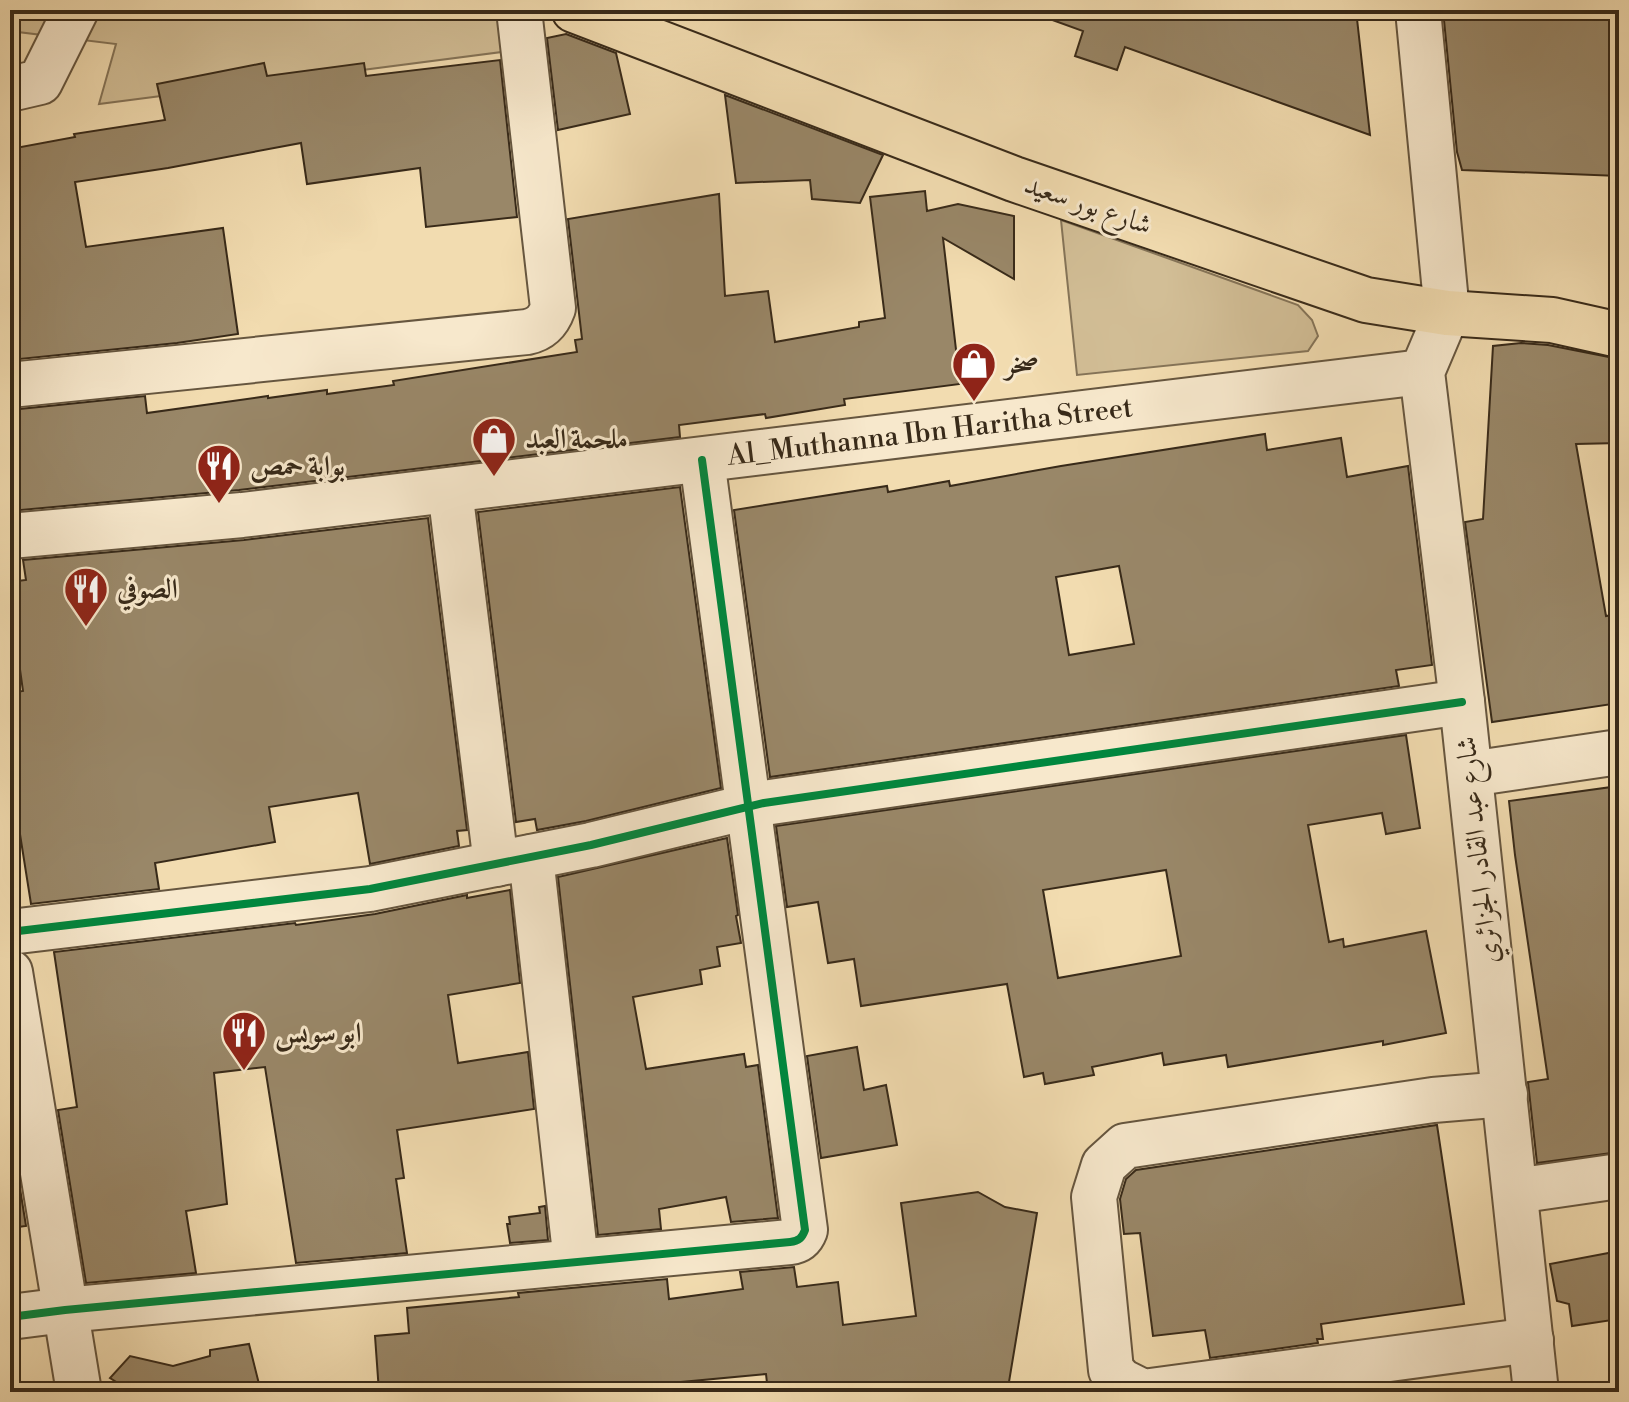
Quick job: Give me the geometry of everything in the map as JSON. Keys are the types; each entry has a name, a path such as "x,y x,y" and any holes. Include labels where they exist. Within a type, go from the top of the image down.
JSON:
{"main road":[{"name":"شارع بور سعيد","path":"574,10 1014,179 1366,300 1447,313 1552,320 1619,335"}],"street":[{"path":"10,89 40,82 76,10"},
{"path":"10,385 536,330 550,317 553,308 519,10"},
{"path":"1418,10 1447,313"},
{"name":"شارع عبد القادر الجزائري","path":"1447,313 1422,372 1462,702 1536,1392"},
{"name":"Al_Muthanna Ibn Haritha Street","path":"10,536 242,515 1422,372"},
{"path":"10,1317 790,1242 803,1236 805,1230 702,460"},
{"path":"450,490 514,860 576,1262"},
{"path":"10,932 370,889 591,845 748,807 920,779 1462,702"},
{"path":"1470,774 1619,752"},
{"path":"10,972 79,1392"},
{"path":"1505,1094 1433,1100 1125,1146 1104,1165 1094,1197 1111,1370 1121,1381 1143,1392 1531,1340"},
{"path":"1515,1191 1619,1176"}],"shaded area":[{"path":"10,10 502,10 509,51 99,104 116,44 10,31"},
{"path":"1061,220 1298,305 1312,320 1318,336 1308,351 1077,375"}],"building":[{"path":"1037,10 1356,10 1370,135 1125,47 1117,70 1075,56 1083,31 1036,14"},
{"path":"1443,10 1619,10 1619,176 1462,170 1457,152"},
{"path":"566,34 616,53 630,114 558,130 547,38"},
{"path":"500,60 517,217 426,227 420,168 307,184 301,143 75,182 86,247 223,228 238,334 10,360 10,149 75,137 74,134 165,120 157,84 264,63 267,76 364,63 366,76"},
{"path":"725,95 883,155 860,203 812,199 810,180 736,183"},
{"path":"925,191 927,211 958,204 1014,216 1014,279 943,238 960,384 844,399 845,405 766,418 765,414 679,425 680,437 239,490 10,511 10,410 145,396 147,413 268,396 327,390 327,394 394,385 393,381 577,352 575,340 582,339 568,219 719,194 725,296 768,291 775,342 859,327 859,322 885,318 870,197"},
{"path":"1521,343 1619,359 1619,443 1576,444 1606,616 1619,614 1619,703 1492,722 1465,522 1483,519 1493,346"},
{"path":"1265,434 1267,450 1341,438 1347,477 1408,466 1432,665 1396,670 1399,686 770,777 734,510 887,486 888,492 949,481 950,486","holes":["1119,566 1134,644 1069,655 1056,577"]},
{"path":"680,487 721,788 537,830 535,819 516,822 478,512"},
{"path":"428,518 467,830 457,831 459,846 370,864 358,793 269,807 275,842 155,863 159,889 31,904 16,809 10,810 10,693 23,691 10,582 26,580 23,560 244,540"},
{"path":"1406,735 1420,828 1386,834 1382,813 1308,825 1329,942 1343,939 1344,947 1426,931 1446,1033 1228,1067 1226,1055 1164,1065 1162,1053 1092,1067 1094,1075 1045,1084 1043,1073 1024,1077 1007,984 861,1006 854,959 828,963 818,902 787,907 776,826","holes":["1166,870 1181,956 1058,978 1043,890"]},
{"path":"1619,786 1619,1152 1537,1163 1528,1082 1548,1079 1509,801"},
{"path":"727,838 741,943 717,947 720,966 700,970 702,984 633,997 646,1069 744,1054 746,1067 758,1065 778,1218 731,1222 726,1197 659,1209 661,1229 598,1235 558,877"},
{"path":"510,890 520,983 448,995 458,1063 528,1052 534,1109 397,1130 404,1178 396,1179 407,1253 296,1263 265,1067 214,1073 227,1204 186,1211 196,1273 86,1283 58,1110 77,1107 54,952 296,925"},
{"path":"857,1047 864,1090 886,1085 897,1145 821,1158 807,1056"},
{"path":"1437,1125 1464,1304 1321,1324 1323,1339 1317,1339 1318,1343 1210,1358 1205,1330 1153,1336 1140,1233 1124,1234 1120,1199 1126,1179 1136,1170"},
{"path":"10,1126 26,1226 10,1228"},
{"path":"978,1192 1005,1207 1037,1213 1009,1382 955,1392 768,1392 766,1374 671,1383 672,1392 379,1392 375,1336 409,1333 407,1308 519,1297 518,1293 667,1279 669,1299 743,1289 740,1272 794,1267 797,1287 838,1282 843,1325 916,1316 901,1203"},
{"path":"545,1206 548,1240 510,1243 509,1217 540,1213 539,1207"},
{"path":"1619,1251 1619,1319 1572,1326 1569,1304 1557,1301 1550,1264"},
{"path":"249,1344 261,1392 119,1392 118,1383 110,1378 130,1356 173,1366 210,1356 210,1350"}],"cycle path":[{"path":"10,1317 790,1242 801,1237 805,1230 702,460"},
{"path":"10,932 370,889 591,845 764,803 1462,702"}],"place":[{"name":"صخر","path":"974,403"},
{"name":"ملحمة العبد","path":"494,478"},
{"name":"بوابة حمص","path":"219,505"},
{"name":"الصوفي","path":"86,628"},
{"name":"ابو سويس","path":"244,1072"}]}
